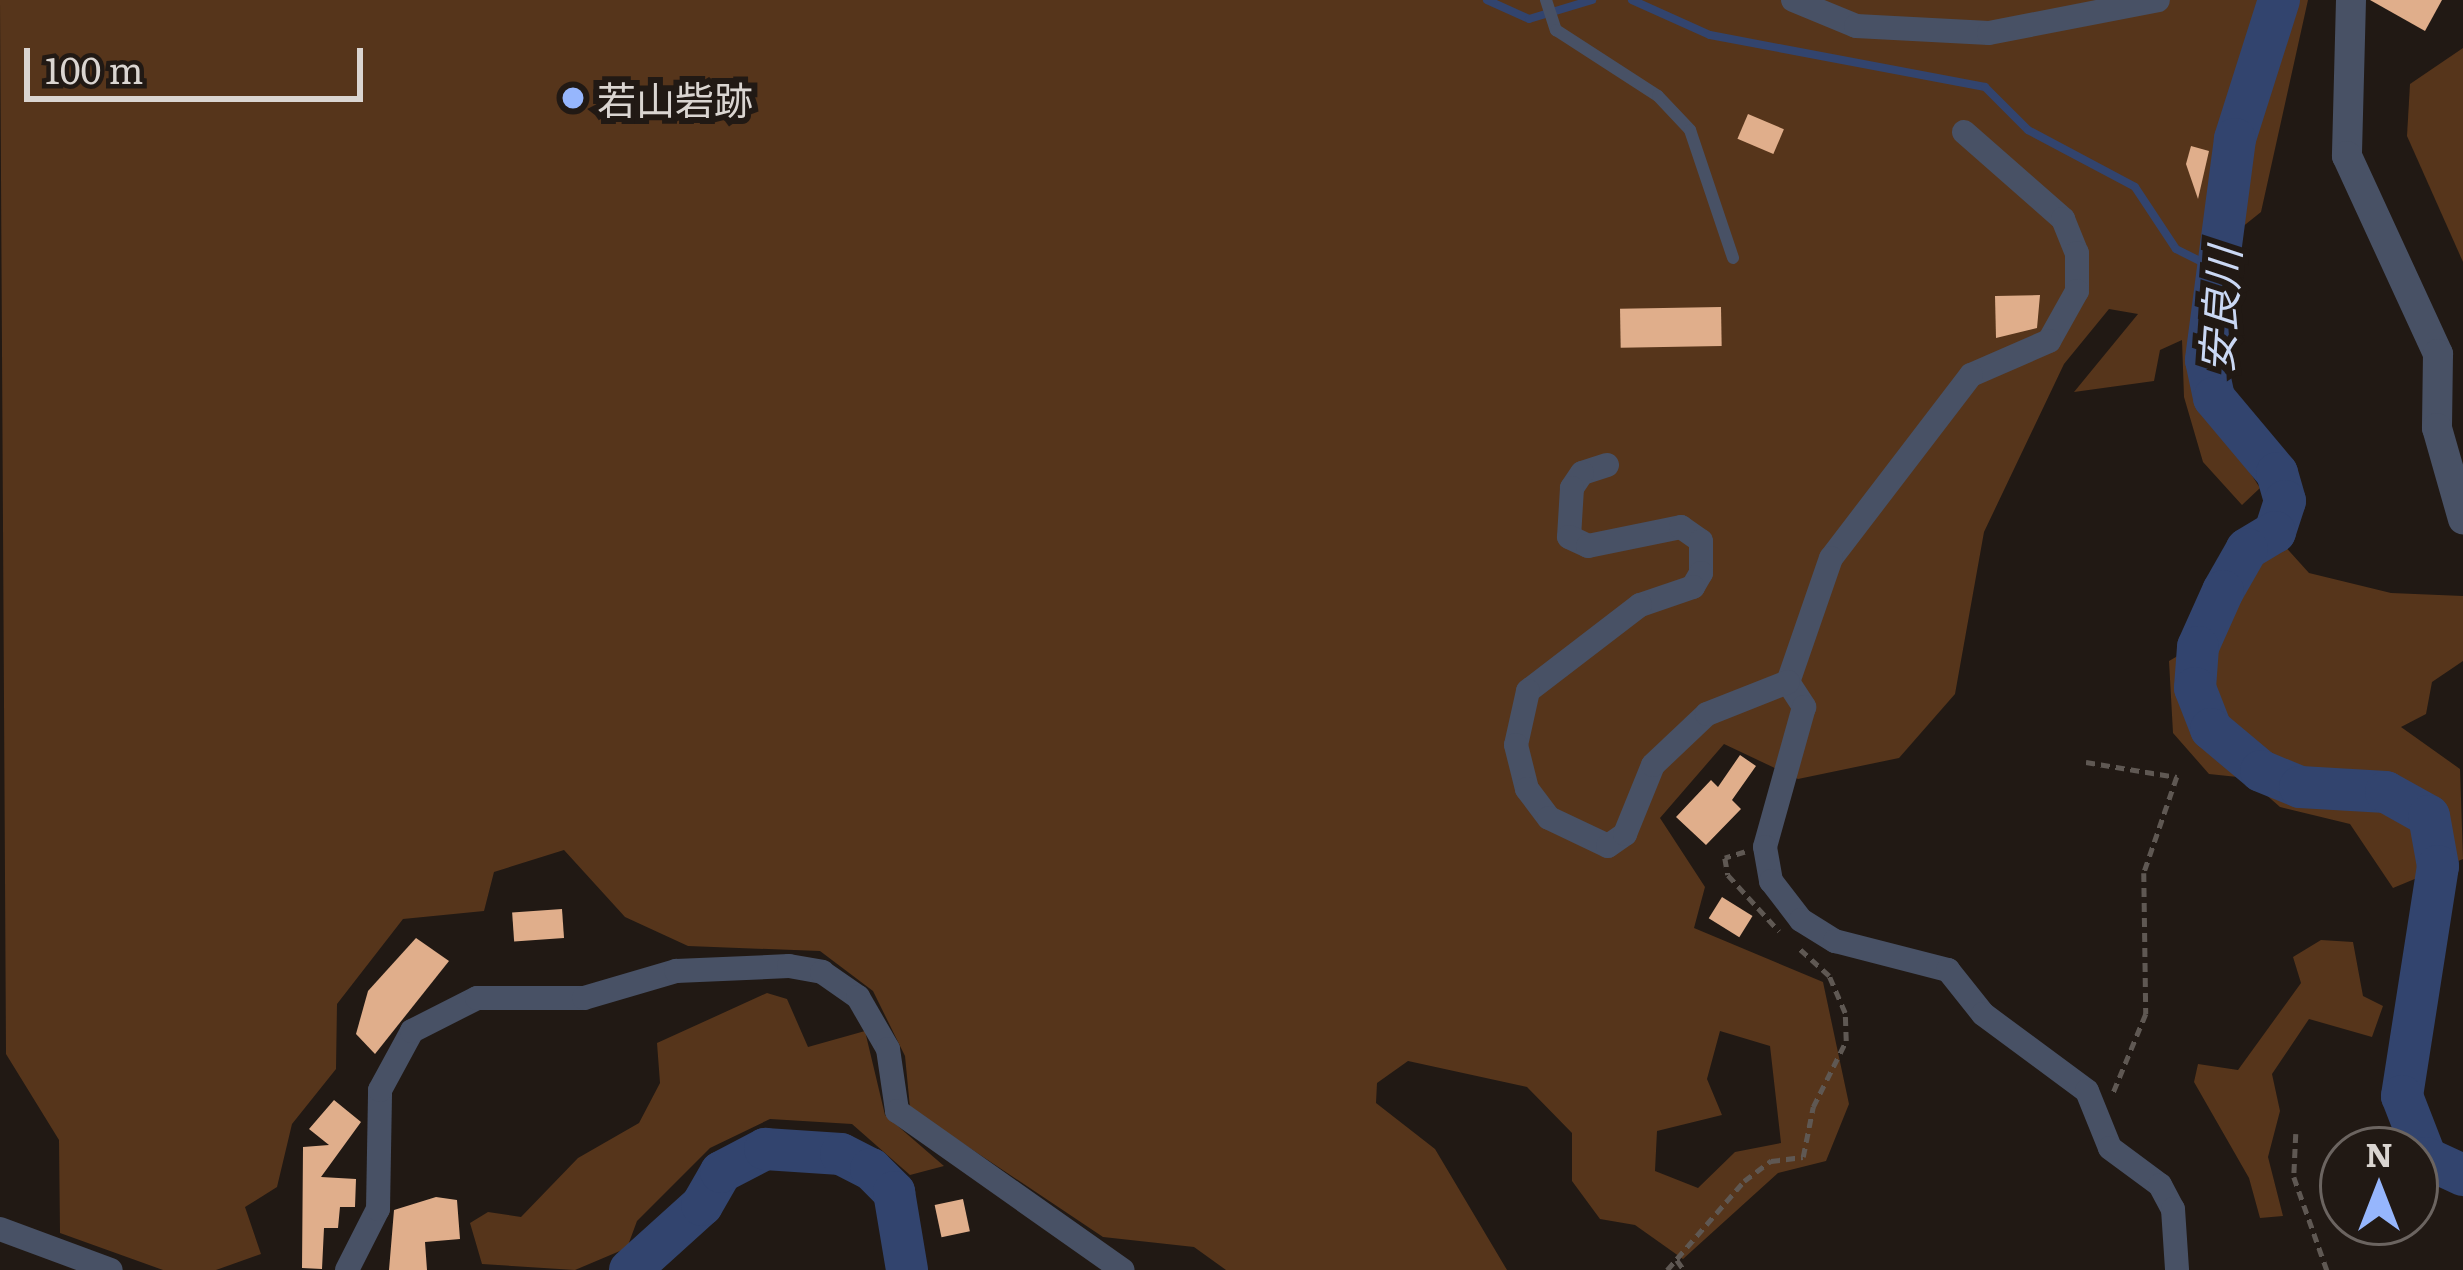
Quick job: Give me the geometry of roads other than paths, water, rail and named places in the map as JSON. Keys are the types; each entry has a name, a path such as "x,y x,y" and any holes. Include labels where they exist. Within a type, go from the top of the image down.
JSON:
{"street":[{"path":"1793,0 1856,26 1989,33 2158,0"},
{"path":"2351,0 2347,156 2438,354 2437,428 2463,519"},
{"path":"1607,466 1582,473 1572,488 1569,537 1588,546 1681,527 1701,541 1702,573 1693,587 1640,605 1528,691 1516,745 1527,789 1549,818 1608,846 1625,834 1653,765 1707,714 1788,682 1831,558 1971,375 2049,341 2078,292 2078,254 2063,219 1964,132"},
{"path":"1788,682 1804,707 1765,847 1771,881 1801,920 1835,941 1948,970 1983,1014 2087,1091 2110,1148 2159,1185 2174,1209 2177,1270"},
{"path":"347,1270 378,1209 380,1090 412,1031 477,998 584,998 676,971 789,966 822,972 858,997 888,1049 897,1111 1122,1270"},
{"path":"0,1229 110,1270"}],"lane":[{"path":"1546,1 1556,30 1658,96 1690,130 1733,258"}],"waterway":[{"path":"1487,0 1529,19 1592,0"},
{"path":"1632,0 1710,35 1985,87 2028,130 2135,187 2176,249 2216,269"},
{"name":"安良川","path":"2279,0 2235,139 2206,360 2214,398 2277,473 2285,501 2275,532 2247,549 2223,591 2198,647 2195,688 2211,729 2261,771 2300,787 2386,792 2429,816 2438,866 2402,1096 2426,1158 2463,1175"},
{"path":"630,1270 702,1205 721,1172 765,1149 841,1154 871,1169 894,1192 907,1270"}],"place":[{"name":"若山砦跡","path":"573,98"}]}
